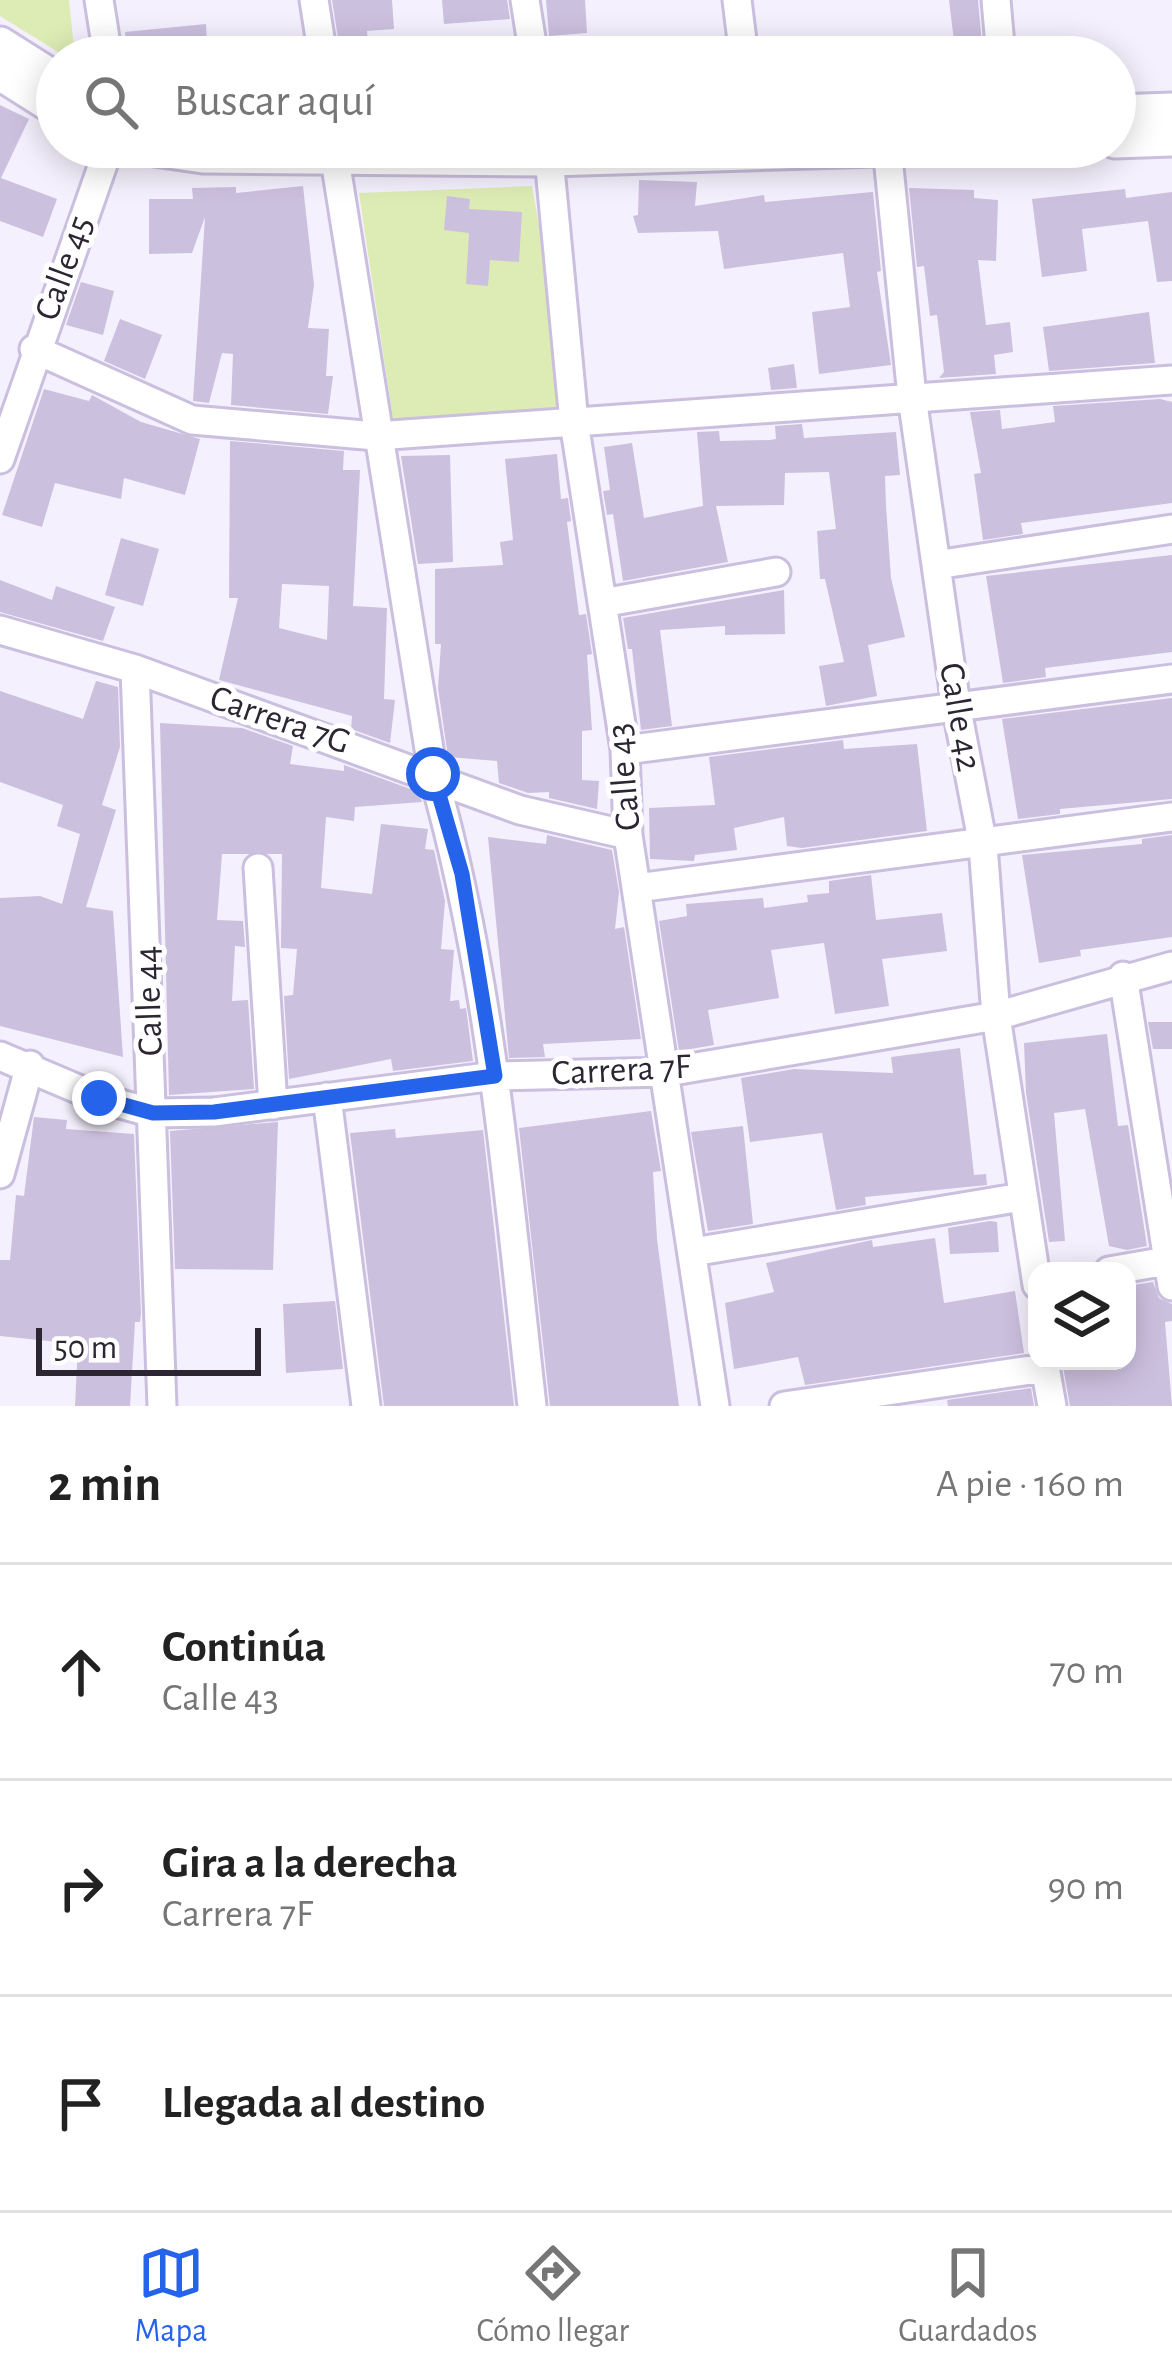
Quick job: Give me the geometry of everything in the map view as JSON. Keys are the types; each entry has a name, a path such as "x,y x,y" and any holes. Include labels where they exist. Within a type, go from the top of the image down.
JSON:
{"street":[{"path":"99,0 104,36"},
{"path":"314,0 320,36"},
{"path":"525,0 531,36"},
{"path":"737,0 741,36"},
{"path":"996,0 999,36"},
{"path":"0,44 36,67"},
{"path":"0,73 36,96"},
{"path":"1136,111 1172,110"},
{"path":"1136,140 1172,139"},
{"name":"Calle 45","path":"0,459 34,349 101,168"},
{"path":"335,168 433,774 462,874 495,1076 532,1406"},
{"name":"Calle 43","path":"550,168 574,422 625,750 628,835 716,1406"},
{"name":"Calle 42","path":"889,168 912,397 956,705 983,845 996,1016 1033,1262"},
{"path":"34,349 192,419 376,436 1172,380"},
{"path":"936,566 1172,529"},
{"path":"602,603 776,572"},
{"name":"Carrera 7G","path":"0,630 135,669 433,774 520,810 628,835"},
{"name":"Calle 44","path":"135,669 162,1406"},
{"path":"625,750 1172,679"},
{"path":"637,888 1172,817"},
{"path":"258,868 273,1105"},
{"name":"Carrera 7F","path":"0,1056 99,1098 153,1113 273,1105 495,1076 668,1072 996,1016 1123,976 1172,966"},
{"path":"1123,976 1171,1269 1136,1270"},
{"path":"0,1174 30,1065"},
{"path":"327,1097 366,1406"},
{"path":"693,1252 1022,1197"},
{"path":"784,1406 1028,1368"},
{"path":"1045,1370 1052,1406"}],"green space":[{"path":"0,0 69,0 73,36 36,38 0,16"},
{"path":"532,186 572,411 393,419 359,193"}],"building":[{"path":"332,0 392,0 394,29 367,31 367,36 338,36"},
{"path":"442,0 507,0 510,19 444,24"},
{"path":"546,0 585,0 587,33 549,36"},
{"path":"949,0 978,0 981,36 953,36"},
{"path":"206,24 207,36 125,36 125,32"},
{"path":"0,105 29,119 1,178 57,199 43,237 0,221"},
{"path":"639,180 697,182 695,206 764,195 765,202 873,192 881,271 877,272 891,365 819,374 812,312 850,307 843,253 724,269 718,231 638,233 633,216 638,215"},
{"path":"303,186 314,285 308,328 329,329 326,376 333,376 328,414 231,405 233,354 222,353 209,403 193,401 205,217 192,253 149,254 149,199 193,199 192,188 236,187 236,193"},
{"path":"909,188 974,190 974,198 998,200 996,261 978,260 986,325 1010,322 1013,352 994,355 996,374 939,378 944,372 937,315 930,316 924,266 917,267"},
{"path":"1125,189 1126,198 1172,192 1172,281 1157,282 1148,221 1082,229 1087,271 1042,277 1032,199"},
{"path":"447,196 470,199 469,209 522,212 519,262 490,260 488,286 466,284 469,233 444,230"},
{"path":"81,282 114,291 103,335 66,325"},
{"path":"1149,312 1155,363 1049,371 1043,327"},
{"path":"120,319 162,335 145,379 104,361"},
{"path":"794,364 797,388 771,390 768,368"},
{"path":"44,389 89,401 92,395 141,422 200,439 185,495 124,478 121,499 55,483 42,527 2,515"},
{"path":"1172,402 1172,503 1021,523 1023,534 983,540 974,474 981,473 970,412 1000,410 1002,429 1055,422 1053,406"},
{"path":"802,424 804,438 896,432 900,475 885,476 891,578 905,637 868,645 877,696 826,706 819,666 844,662 825,579 820,579 817,531 836,529 829,472 785,473 784,505 716,506 728,562 623,581 613,514 607,515 603,491 610,490 604,447 632,443 644,518 703,506 697,432 719,431 720,441 770,440 776,439 775,426"},
{"path":"230,441 344,451 343,470 360,470 353,606 387,608 384,699 395,700 390,743 351,729 352,716 219,680 238,598 229,598","holes":["282,584 329,586 327,640 279,628"]},
{"path":"557,454 561,499 568,498 579,615 586,614 592,654 587,655 592,730 582,731 582,780 599,781 597,809 549,798 549,792 528,793 499,783 497,761 448,757 438,688 441,644 435,644 435,569 503,565 500,542 513,540 505,459"},
{"path":"450,455 453,562 418,564 401,456"},
{"path":"121,538 159,549 143,606 105,595"},
{"path":"1172,555 1172,652 1045,668 1046,677 1003,683 986,576"},
{"path":"0,580 52,600 56,586 115,607 103,641 0,612"},
{"path":"784,590 785,634 725,635 725,626 660,630 672,726 641,730 632,649 628,649 623,618"},
{"path":"96,681 118,687 120,747 102,805 116,810 86,907 113,911 123,1057 0,1026 0,898 40,896 62,904 80,834 57,826 63,805 0,782 0,691 83,719"},
{"path":"1172,698 1172,799 1060,809 1060,814 1018,819 1002,719"},
{"path":"160,723 242,728 293,746 290,764 344,771 344,765 419,792 422,802 355,807 354,821 326,817 321,888 372,894 381,824 428,829 425,849 434,850 445,901 441,949 454,950 450,1001 459,1000 460,1009 466,1008 473,1061 393,1071 391,1059 289,1079 284,996 293,995 297,949 281,948 282,854 222,854 217,920 243,921 245,947 235,946 232,1001 248,1000 254,1089 169,1095"},
{"path":"843,740 844,749 917,744 927,831 802,848 787,846 784,817 734,828 737,850 695,855 694,861 650,859 649,808 715,805 709,757"},
{"path":"547,835 612,850 619,892 615,929 624,927 641,1039 543,1044 545,1057 509,1058 488,837 546,844"},
{"path":"1172,835 1172,937 1080,950 1081,956 1039,963 1022,855 1142,844 1142,839"},
{"path":"871,875 876,920 942,913 947,951 882,959 889,1006 835,1014 824,943 771,950 779,998 708,1010 714,1045 679,1051 659,921 687,916 686,904 763,898 764,908 808,902 807,895 829,893 829,881"},
{"path":"1148,1022 1172,1022 1172,1049 1153,1049"},
{"path":"1107,1034 1118,1126 1128,1125 1147,1246 1127,1250 1109,1246 1085,1109 1054,1113 1065,1241 1049,1242 1026,1093 1024,1043"},
{"path":"960,1048 974,1175 986,1174 987,1185 865,1197 866,1205 836,1210 822,1133 750,1142 741,1078 794,1069 893,1073 891,1057"},
{"path":"651,1111 661,1171 653,1172 657,1239 679,1406 550,1406 519,1128"},
{"path":"34,1117 67,1120 66,1129 134,1134 141,1314 140,1322 135,1322 130,1406 75,1406 78,1344 0,1336 0,1260 10,1260 16,1195 24,1196"},
{"path":"278,1122 273,1270 175,1269 170,1131"},
{"path":"743,1126 753,1224 708,1231 691,1132"},
{"path":"395,1129 396,1138 483,1130 514,1406 384,1406 350,1133"},
{"path":"997,1222 999,1252 950,1254 948,1228"},
{"path":"935,1238 944,1303 1015,1291 1024,1353 805,1385 798,1357 734,1369 725,1303 774,1292 766,1263 872,1240 873,1247"},
{"path":"1153,1282 1159,1298 1172,1304 1172,1321 1165,1322 1172,1406 1070,1406 1064,1370 1136,1370 1136,1285"},
{"path":"335,1301 343,1369 286,1373 283,1304"},
{"path":"1031,1388 1034,1406 948,1406 947,1400"}],"route":[{"path":"99,1098 153,1113 214,1112 495,1076 462,874 433,774"}]}
